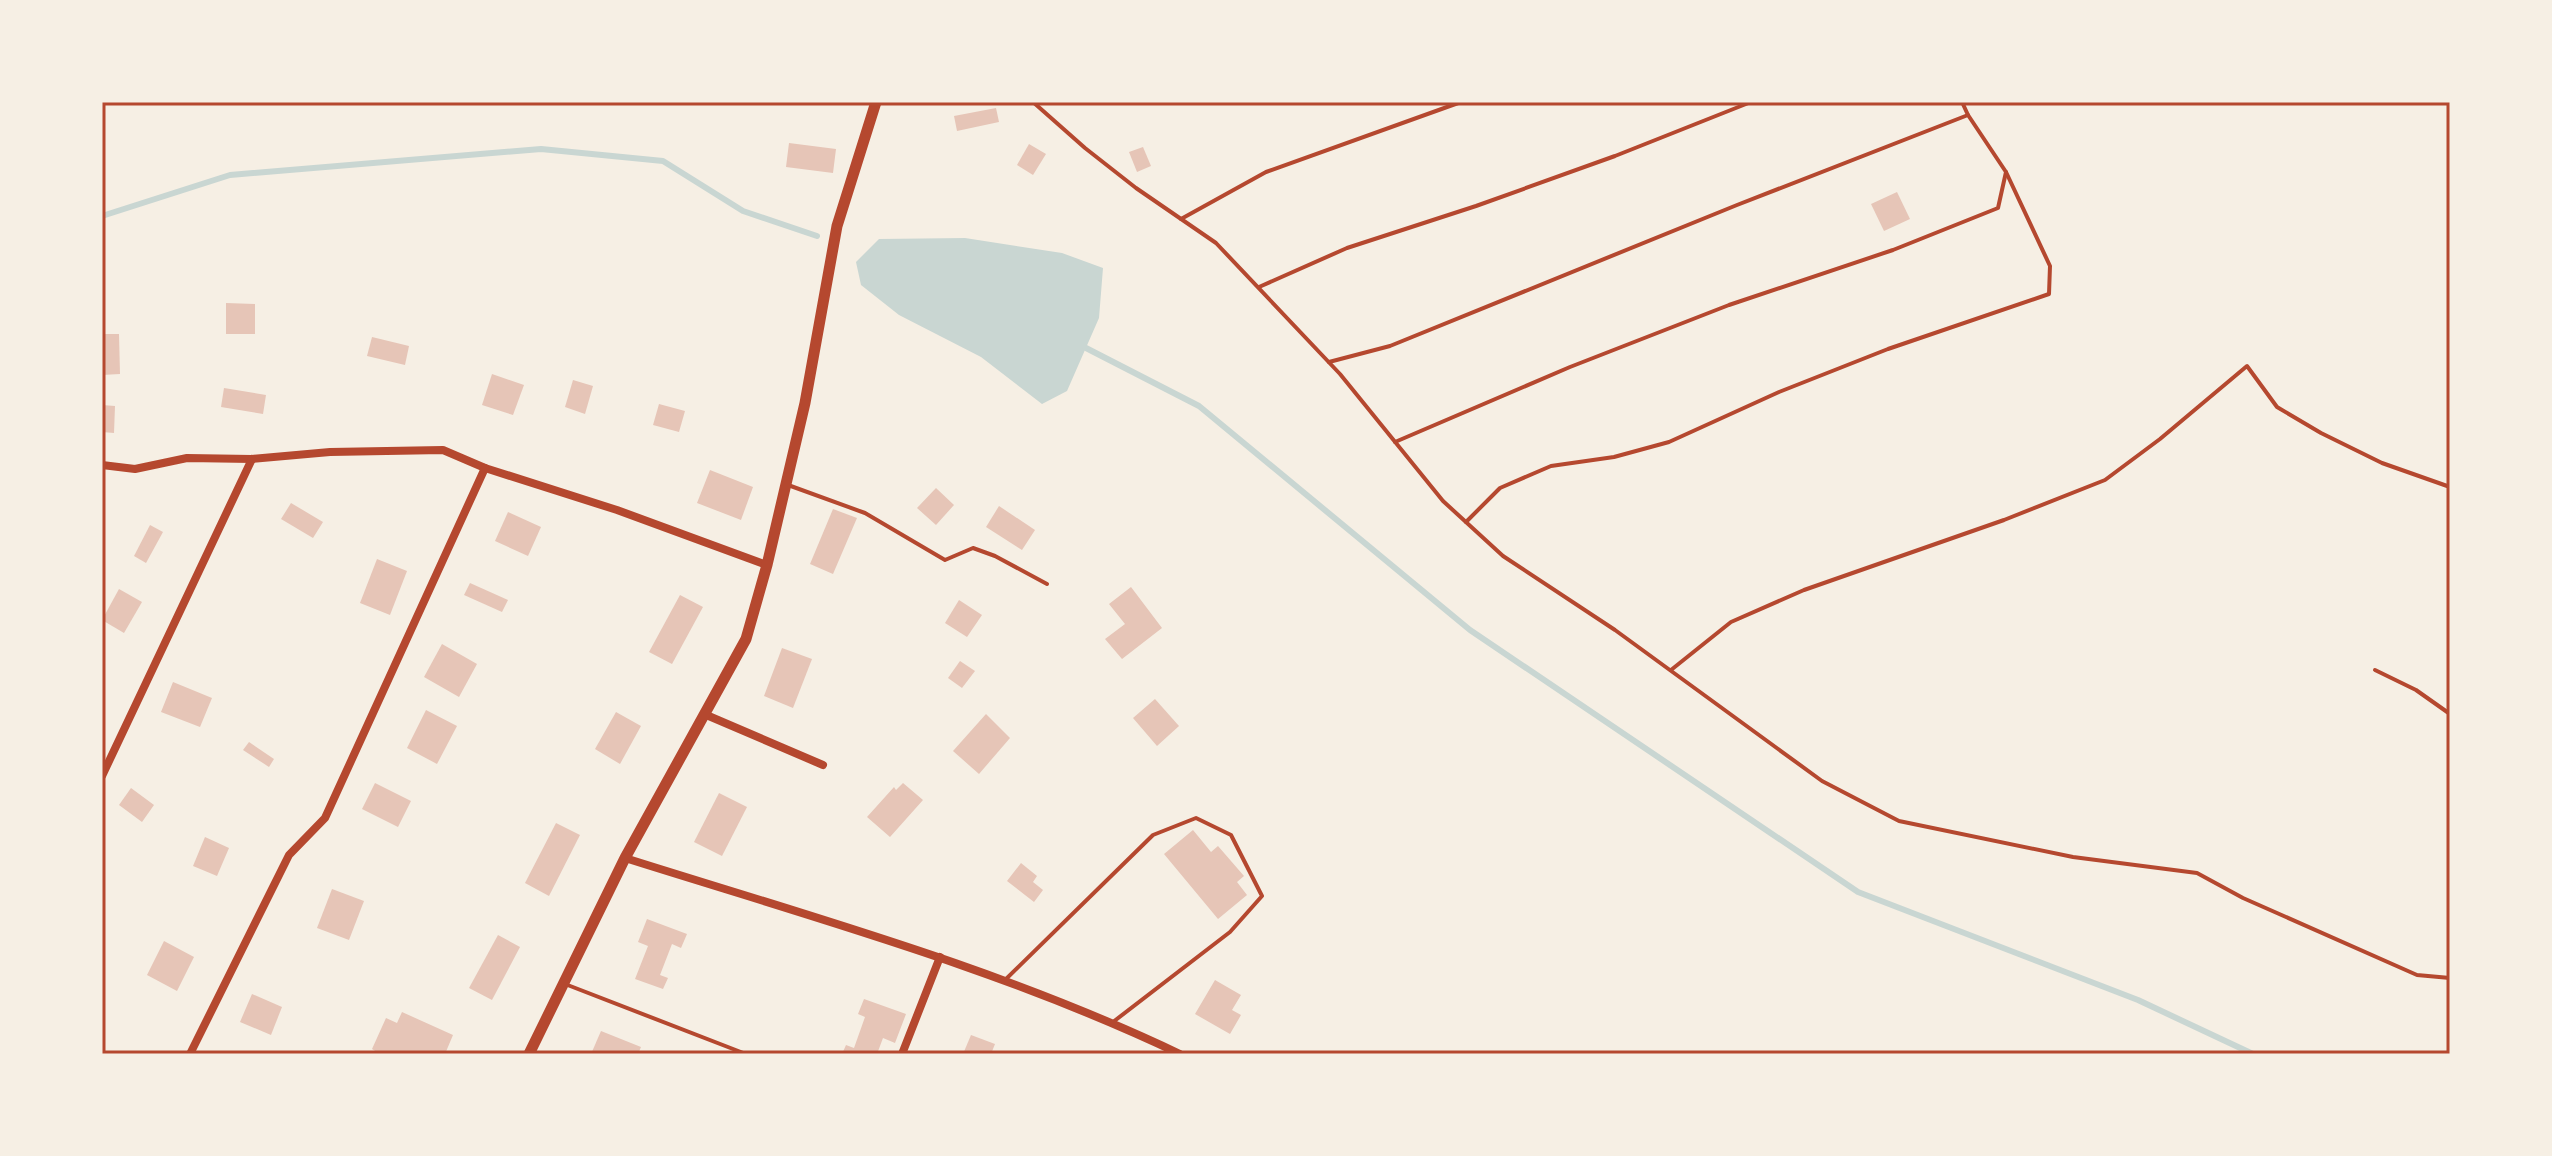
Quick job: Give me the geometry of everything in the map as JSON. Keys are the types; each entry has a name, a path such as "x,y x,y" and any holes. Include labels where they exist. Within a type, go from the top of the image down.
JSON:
{"street":[{"path":"529,1054 625,858 746,639 767,565 805,403 837,226 876,102"},
{"path":"102,465 135,469 187,458 252,459 330,452 443,450 485,468 617,510 767,565"},
{"path":"102,776 252,459"},
{"path":"190,1054 289,855 325,818 485,468"},
{"path":"704,714 823,765"},
{"path":"625,858 940,957 1113,1022 1180,1054"},
{"path":"902,1054 940,957"}],"lane":[{"path":"1033,102 1085,148 1216,243 1329,362 1443,501 1503,556 1615,630 1822,781 1899,821 2073,857 2197,873 2243,898 2389,964 2417,975 2450,978"},
{"path":"1181,219 1266,172 1461,102"},
{"path":"1258,287 1347,248 1602,161 1751,102"},
{"path":"1466,522 1500,488 1551,466 1614,457 1669,442 1779,392 1888,349 2049,294 2050,266 2006,172 1962,102"},
{"path":"1329,362 1390,346 1968,115"},
{"path":"1395,442 1570,367 1729,305 1893,250 1998,208 2006,172"},
{"path":"1671,670 1731,622 1804,590 2004,520 2105,480 2160,439 2247,366 2277,407 2382,463 2450,487"},
{"path":"786,484 865,513 945,560 973,548 995,556 1047,584"},
{"path":"2375,670 2416,690 2450,714"},
{"path":"1005,980 1153,835 1196,818 1231,835 1262,896 1230,932 1113,1022"},
{"path":"563,983 746,1054"}],"shaded area":[{"path":"965,238 1062,253 1103,268 1099,318 1067,391 1042,404 981,357 899,315 861,285 856,262 879,239"}],"building":[{"path":"996,108 999,122 957,131 954,116"},
{"path":"789,143 836,149 833,173 786,167"},
{"path":"1029,144 1046,154 1033,175 1017,165"},
{"path":"1143,147 1151,166 1137,172 1129,152"},
{"path":"1897,192 1910,219 1884,231 1871,204"},
{"path":"226,303 255,304 255,334 226,334"},
{"path":"102,334 119,334 120,374 102,375"},
{"path":"372,337 409,346 405,365 367,356"},
{"path":"492,374 524,385 513,415 482,405"},
{"path":"573,380 593,386 585,414 565,407"},
{"path":"224,388 266,395 263,414 221,407"},
{"path":"659,404 685,411 679,432 653,425"},
{"path":"102,405 115,406 114,433 102,432"},
{"path":"710,470 753,487 741,520 697,503"},
{"path":"936,488 954,505 936,525 917,508"},
{"path":"291,503 323,522 313,538 281,519"},
{"path":"999,506 1035,530 1022,550 986,527"},
{"path":"833,509 857,518 833,574 810,564"},
{"path":"508,512 541,527 528,556 495,541"},
{"path":"150,525 163,532 146,563 134,556"},
{"path":"377,559 407,571 390,615 360,603"},
{"path":"470,583 508,600 502,612 464,595"},
{"path":"1131,587 1162,628 1122,659 1105,639 1125,624 1109,604"},
{"path":"119,589 142,602 124,633 102,620"},
{"path":"680,595 703,607 672,664 649,652"},
{"path":"959,600 982,615 967,637 945,623"},
{"path":"442,644 477,664 459,697 424,677"},
{"path":"782,648 812,659 793,708 764,696"},
{"path":"960,661 975,671 962,688 948,678"},
{"path":"173,682 212,698 200,727 161,712"},
{"path":"1155,699 1179,726 1157,746 1133,718"},
{"path":"426,710 457,726 437,764 407,748"},
{"path":"616,712 641,726 620,764 595,749"},
{"path":"986,714 1010,738 979,774 953,751"},
{"path":"249,742 274,759 269,767 243,750"},
{"path":"375,783 411,801 398,827 362,809"},
{"path":"903,783 923,800 890,837 867,817 894,787 896,790"},
{"path":"131,788 154,805 142,822 119,805"},
{"path":"719,793 747,807 722,856 694,842"},
{"path":"556,823 580,835 549,896 525,883"},
{"path":"1193,830 1211,852 1218,846 1244,876 1237,882 1247,895 1218,919 1164,854"},
{"path":"205,837 229,848 217,876 193,866"},
{"path":"1021,863 1037,876 1033,882 1043,890 1034,902 1007,881"},
{"path":"332,889 364,901 349,940 317,928"},
{"path":"647,919 687,934 681,948 672,944 660,975 668,978 663,989 635,979 648,946 638,942"},
{"path":"498,935 520,947 492,1000 469,988"},
{"path":"164,941 194,957 177,991 147,975"},
{"path":"1215,980 1241,995 1232,1010 1241,1015 1230,1034 1195,1014"},
{"path":"252,994 282,1007 271,1035 240,1022"},
{"path":"864,999 906,1014 895,1043 883,1038 877,1054 842,1054 846,1045 854,1048 865,1017 858,1014"},
{"path":"402,1012 453,1035 445,1054 380,1054 372,1049 386,1018 397,1023"},
{"path":"601,1031 641,1047 638,1054 591,1054"},
{"path":"971,1035 995,1044 991,1054 963,1054"}],"waterway":[{"path":"102,216 230,175 541,149 663,161 743,211 817,236"},
{"path":"1086,348 1199,406 1470,630 1858,892 2138,1000 2253,1054"}]}
